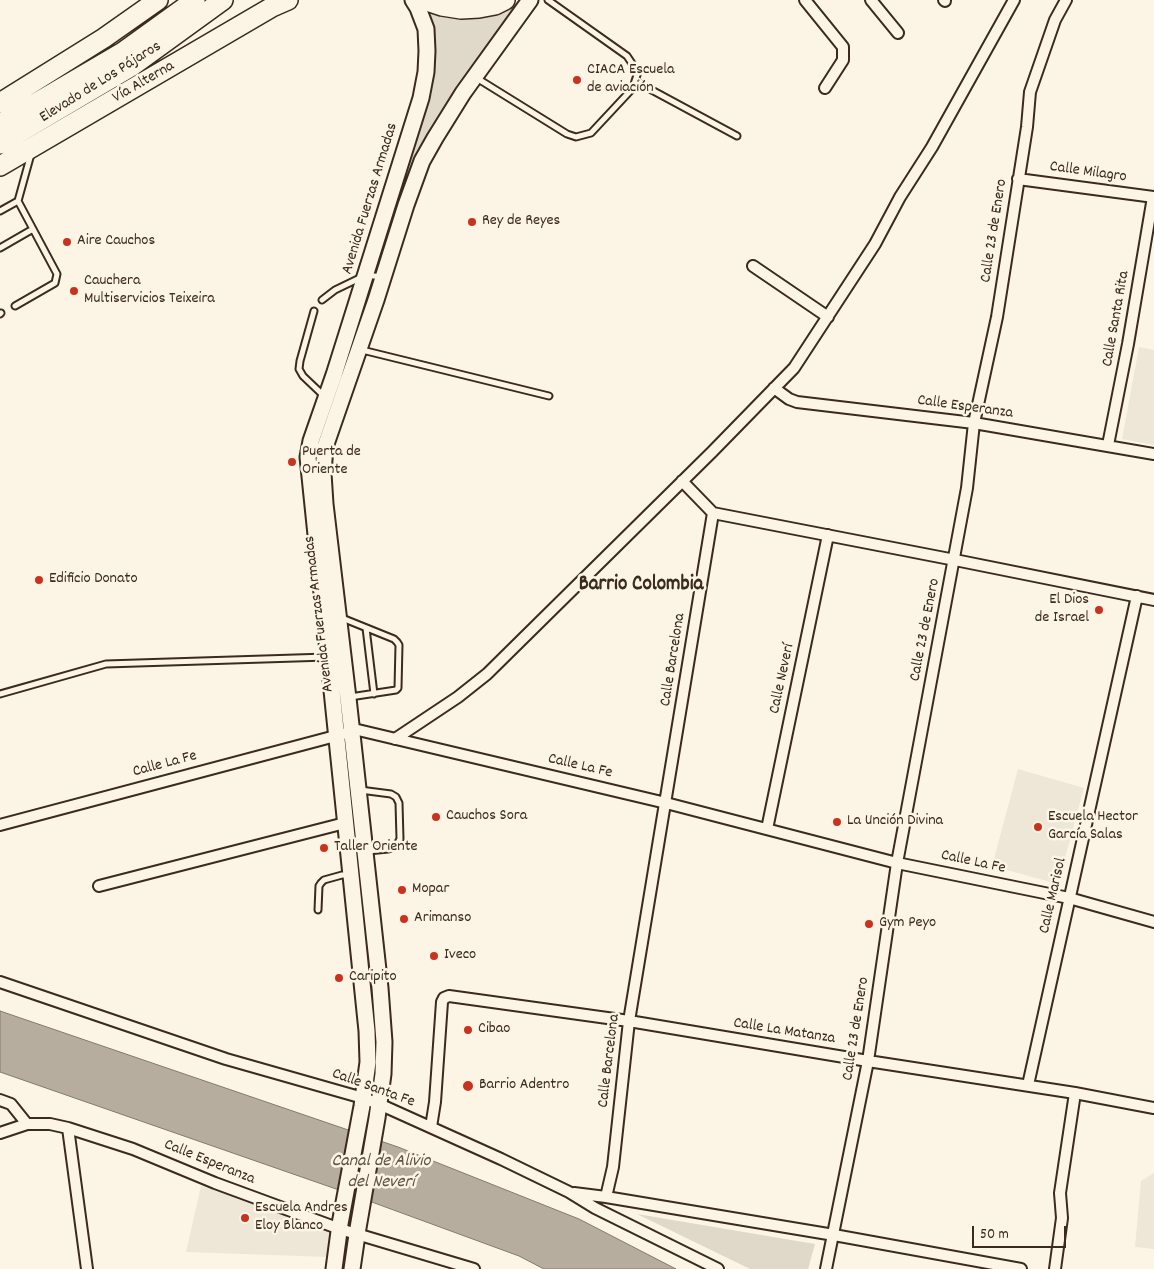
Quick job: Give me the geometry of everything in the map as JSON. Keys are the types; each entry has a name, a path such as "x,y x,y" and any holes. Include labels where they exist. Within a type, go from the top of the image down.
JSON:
{"highway":[{"path":"0,104 104,38 158,0"},
{"name":"Elevado de Los Pájaros","path":"0,124 123,52 195,0"},
{"name":"Elevado de Los Pájaros","path":"0,144 132,66 223,0"},
{"path":"228,33 269,0"},
{"name":"Vía Alterna","path":"0,166 272,7 288,0"},
{"path":"424,0 442,6 461,9 495,5 505,0"}],"street":[{"name":"Avenida Fuerzas Armadas","path":"334,1269 368,1062 367,1031 308,456 311,441 366,275 421,98 426,72 426,29 413,0"},
{"name":"Avenida Fuerzas Armadas","path":"352,1269 383,1074 383,1033 365,851 325,504 325,447 422,162 463,93 530,0"},
{"path":"805,0 843,47 843,60 825,88"},
{"path":"871,0 898,33"},
{"path":"395,739 458,697 487,674 794,368 875,244 900,197 932,147 1014,0"},
{"name":"Calle 23 de Enero","path":"826,1269 868,1061 898,863 967,488 974,423 997,318 1027,127 1030,92 1054,20 1066,0"},
{"name":"Calle Milagro","path":"1018,179 1154,197"},
{"name":"Calle Santa Rita","path":"1108,446 1154,197"},
{"path":"753,266 828,317"},
{"name":"Calle Esperanza","path":"774,388 789,399 797,402 974,423 1154,454"},
{"path":"682,481 713,513 1154,600"},
{"name":"Calle Barcelona","path":"606,1197 613,1167 629,1021 713,513"},
{"name":"Calle Neverí","path":"767,829 828,536"},
{"name":"Calle Marisol","path":"1028,1086 1137,596"},
{"name":"Calle La Fe","path":"0,825 358,730 666,803 898,863 1069,898 1154,922"},
{"path":"99,886 345,823"},
{"name":"Calle Santa Fe","path":"0,982 226,1060 362,1102 378,1111 431,1127 569,1192 595,1208 718,1269"},
{"name":"Calle La Matanza","path":"431,1127 435,1102 442,1002 444,998 449,996 629,1021 1075,1093 1154,1108"},
{"path":"1055,1269 1062,1218 1060,1193 1075,1093"},
{"path":"0,1100 11,1104 27,1124"},
{"path":"0,1133 27,1124 50,1124 68,1128 87,1269"},
{"name":"Calle Esperanza","path":"68,1128 133,1149 215,1183 474,1269"},
{"path":"569,1192 834,1235 1021,1269"}],"lane":[{"path":"475,77 568,134 576,137 591,133 632,88 637,74 627,56 548,0"},
{"path":"635,81 736,136"},
{"path":"15,306 55,283 57,274 18,201 33,147"},
{"path":"0,211 18,201"},
{"path":"0,248 33,229"},
{"path":"322,300 335,290 366,275 383,278"},
{"path":"314,311 299,369 303,376 326,398"},
{"path":"359,349 550,396"},
{"path":"323,611 394,639 399,645 399,684 396,690 332,700"},
{"path":"366,628 374,694"},
{"path":"0,694 106,664 328,657"},
{"path":"358,789 391,794 400,803 400,839 396,846 388,849 365,851"},
{"path":"318,910 319,886 321,883 324,880 350,875"}],"shaded area":[{"path":"523,2 410,181 405,179 412,146 426,7 465,19 500,13"},
{"path":"1139,347 1154,350 1154,445 1122,439"},
{"name":"Escuela Hector García Salas","path":"1018,769 1084,788 1058,884 992,866"},
{"path":"1154,1173 1154,1249 1135,1247 1141,1181"},
{"name":"Escuela Andres Eloy Blanco","path":"201,1186 261,1205 331,1232 328,1257 186,1252"},
{"path":"637,1214 815,1244 808,1269 750,1269"}],"water":[{"name":"Canal de Alivio del Neverí","path":"0,1011 398,1147 579,1219 676,1269 544,1269 519,1256 339,1190 0,1072"}],"place":[{"name":"CIACA Escuela de aviación","path":"577,80"},
{"name":"Rey de Reyes","path":"472,222"},
{"name":"Aire Cauchos","path":"67,242"},
{"name":"Cauchera Multiservicios Teixeira","path":"74,291"},
{"name":"Puerta de Oriente","path":"292,462"},
{"name":"Edificio Donato","path":"39,580"},
{"name":"El Dios de Israel","path":"1099,610"},
{"name":"Cauchos Sora","path":"436,817"},
{"name":"La Unción Divina","path":"837,822"},
{"name":"Escuela Hector García Salas","path":"1038,827"},
{"name":"Taller Oriente","path":"324,848"},
{"name":"Mopar","path":"402,890"},
{"name":"Arimanso","path":"404,919"},
{"name":"Gym Peyo","path":"869,924"},
{"name":"Iveco","path":"434,956"},
{"name":"Caripito","path":"339,978"},
{"name":"Cibao","path":"468,1030"},
{"name":"Barrio Adentro","path":"468,1086"},
{"name":"Escuela Andres Eloy Blanco","path":"245,1218"}],"district":[{"name":"Barrio Colombia","path":"641,586"}]}
